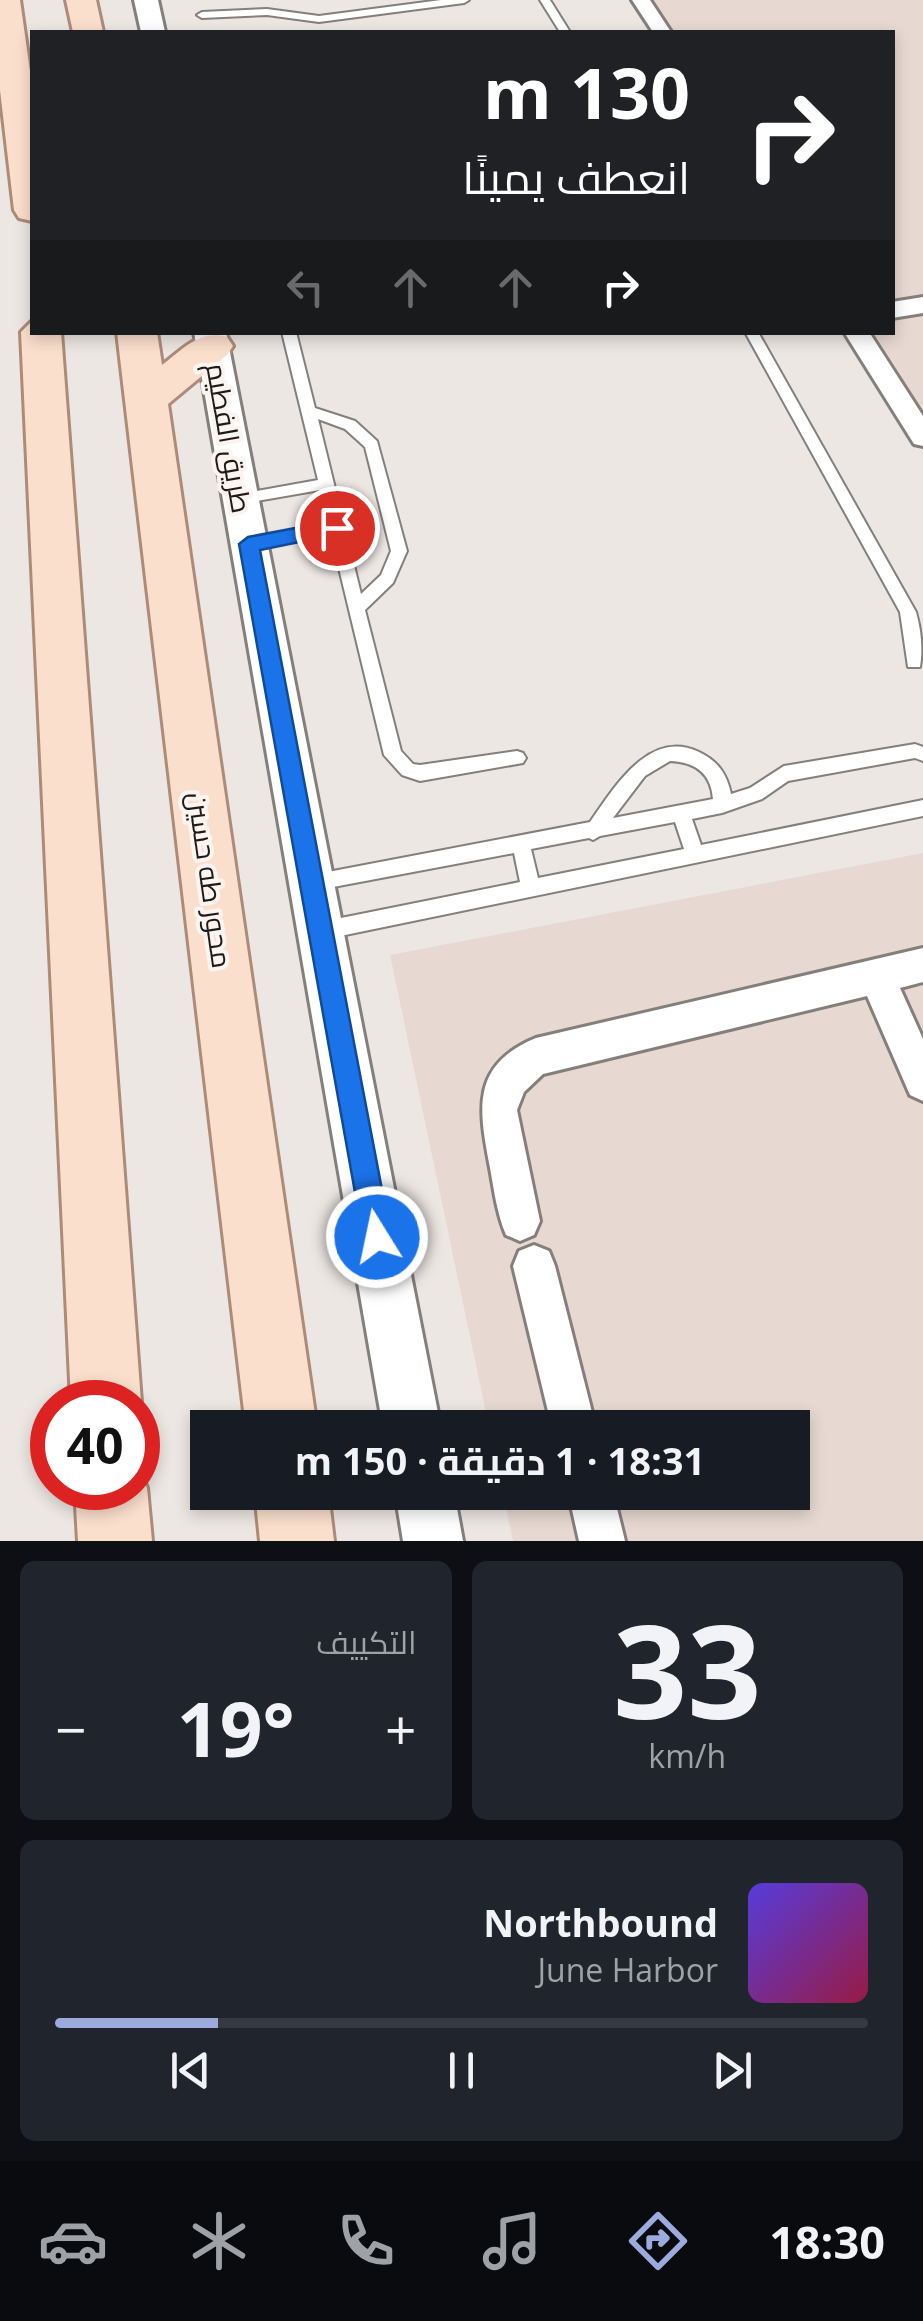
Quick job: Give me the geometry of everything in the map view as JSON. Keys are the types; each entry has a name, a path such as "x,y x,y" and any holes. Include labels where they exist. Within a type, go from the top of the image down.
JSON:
{"main road":[{"path":"5,0 30,194"},
{"path":"81,0 88,30"},
{"path":"42,335 105,1380"},
{"name":"محور طه حسين","path":"137,335 280,1410"},
{"path":"146,399 211,340"},
{"path":"112,1510 114,1541"},
{"path":"293,1510 297,1541"}],"street":[{"path":"146,0 153,30"},
{"path":"640,0 661,30"},
{"path":"895,309 923,304"},
{"path":"858,335 923,437"},
{"name":"طريق الفطيم","path":"211,340 409,1410"},
{"path":"520,1220 498,1110 501,1092 522,1065 536,1057 923,966"},
{"path":"876,977 923,1082"},
{"path":"534,1266 570,1410"},
{"path":"427,1510 433,1541"},
{"path":"594,1510 602,1541"}],"lane":[{"path":"202,15 234,12 367,18 464,0"},
{"path":"545,0 564,30"},
{"path":"299,16 303,30"},
{"path":"290,335 393,756 399,764 420,773 517,758"},
{"path":"753,335 908,612 914,631 914,662"},
{"path":"308,411 350,426 372,445 400,551 387,579 357,608"},
{"path":"240,499 326,484"},
{"path":"248,544 337,528"},
{"path":"316,907 520,845 722,805 756,794 784,774 915,751 923,754"},
{"path":"592,832 640,769 652,758 669,753 704,763 716,775 722,805"},
{"path":"316,907 530,886 923,808"},
{"path":"681,813 695,853"},
{"path":"520,845 530,886"}],"shaded area":[{"path":"647,0 923,0 923,440 857,335 895,335 895,30 666,30"},
{"path":"923,853 923,1541 513,1541 507,1510 810,1510 810,1410 485,1410 390,955"}],"route":[{"path":"337,528 248,544 377,1237"}]}
